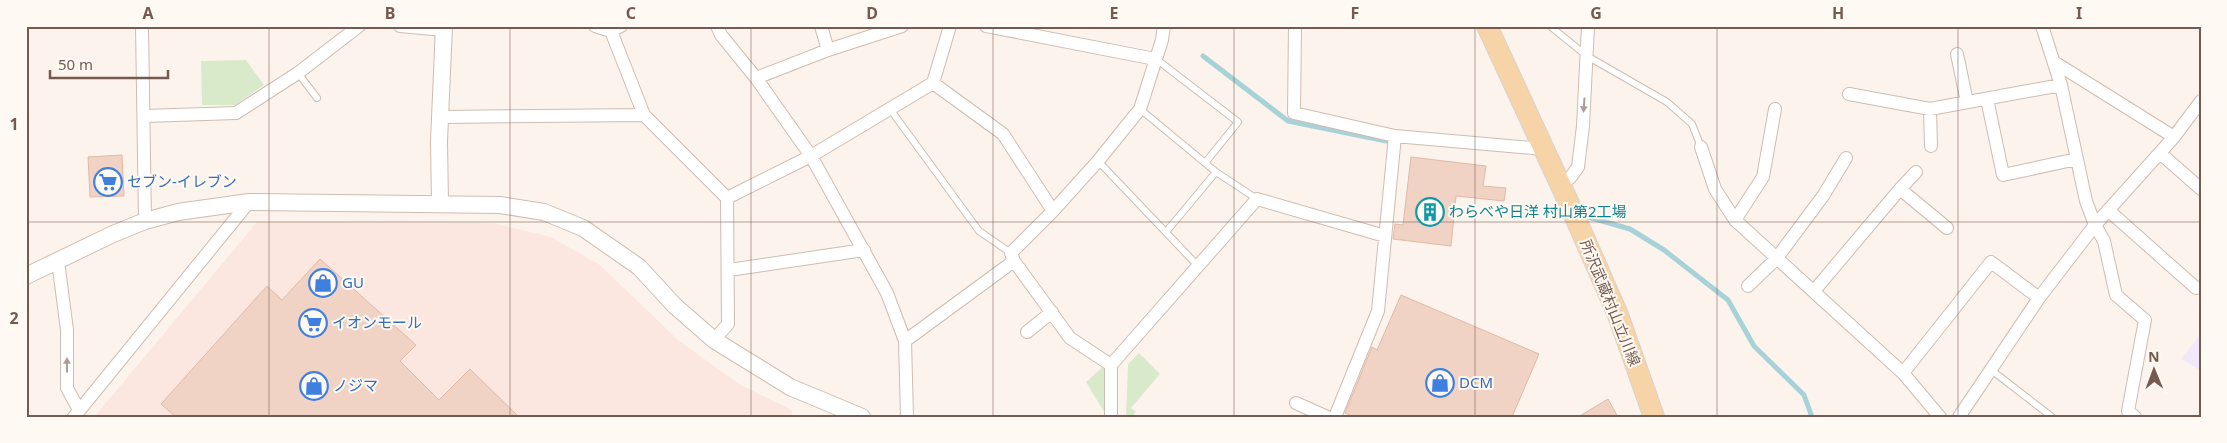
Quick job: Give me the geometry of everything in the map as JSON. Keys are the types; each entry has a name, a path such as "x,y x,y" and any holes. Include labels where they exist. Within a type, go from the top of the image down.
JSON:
{"main road":[{"name":"所沢武蔵村山立川線","path":"1486,26 1574,215 1618,315 1654,417"}],"street":[{"path":"142,26 145,221"},
{"path":"144,116 236,113 298,73 359,26"},
{"path":"400,26 444,28 440,117 440,203"},
{"path":"595,26 616,28 644,115 727,198 728,324 714,340"},
{"path":"717,26 811,156 886,293 905,341 907,417"},
{"path":"821,26 828,50"},
{"path":"756,78 828,50 902,26"},
{"path":"727,198 811,156 933,83 950,26"},
{"path":"986,26 1155,58"},
{"path":"905,341 1012,257 1098,161 1140,109 1162,40 1164,26"},
{"path":"1295,26 1294,113 1395,136 1543,149"},
{"path":"1559,183 1570,178 1578,167 1583,126 1588,26"},
{"path":"2042,26 2060,85 2086,201 2095,225 2104,241 2116,295 2145,320 2128,412 2135,417"},
{"path":"1958,54 1967,102"},
{"path":"2054,62 2174,137"},
{"path":"933,83 1003,134 1053,211"},
{"path":"1849,94 1930,109 2060,85"},
{"path":"1987,99 2003,175 2076,159"},
{"path":"1959,417 2039,298 2095,225 2174,137 2201,101"},
{"path":"1735,220 1763,177 1775,109"},
{"path":"1930,109 1931,146"},
{"path":"440,117 644,115"},
{"path":"1335,417 1378,311 1395,136"},
{"path":"1701,147 1715,190 1735,220 1776,260 1814,291 1903,374 1940,417"},
{"path":"2160,153 2201,190"},
{"path":"1748,286 1776,260 1823,196 1846,158"},
{"path":"1814,291 1916,172"},
{"path":"1900,189 1947,228"},
{"path":"1111,417 1111,365 1257,199 1384,236"},
{"path":"76,414 249,202"},
{"path":"26,276 145,221 178,212 249,202 500,205 535,211 584,228 639,267 676,306 714,340 790,387 841,413 862,417"},
{"path":"2108,210 2196,288"},
{"path":"729,270 864,250"},
{"path":"1012,257 1070,338 1111,365"},
{"path":"58,260 67,330 67,388 76,414"},
{"path":"1903,374 1992,262 2039,298"},
{"path":"1027,332 1052,312"},
{"path":"1296,403 1326,417"}],"lane":[{"path":"1550,26 1587,56 1667,102 1692,124 1701,147"},
{"path":"1155,58 1238,122 1205,163"},
{"path":"298,73 317,98"},
{"path":"890,109 979,231 1012,257"},
{"path":"1140,109 1216,172 1257,199"},
{"path":"1098,161 1199,267"},
{"path":"1166,232 1216,172"},
{"path":"1990,369 2052,417"}],"shaded area":[{"path":"257,222 494,223 551,237 600,265 678,340 739,384 792,410 792,417 94,417"},
{"path":"2201,334 2201,371 2181,359"}],"green space":[{"path":"246,60 264,85 235,105 202,105 201,61"},
{"path":"1139,353 1160,374 1131,408 1136,411 1132,417 1126,417 1128,364"},
{"path":"1104,366 1106,375 1106,415 1086,382"}],"building":[{"path":"122,155 124,196 90,197 88,157"},
{"name":"わらべや日洋 村山第2工場","path":"1411,157 1486,166 1483,186 1506,188 1504,201 1456,196 1451,246 1393,239 1395,224 1403,225"},
{"name":"イオンモール","path":"320,259 416,345 400,361 439,400 470,369 519,417 176,417 161,404 267,286 282,300"},
{"name":"DCM","path":"1401,295 1539,354 1512,417 1354,417 1345,413 1372,347 1377,350"},
{"path":"1608,399 1618,417 1578,417"}],"waterway":[{"path":"1203,56 1288,121 1386,141"},
{"path":"1580,216 1630,229 1664,250 1728,300 1754,346 1804,395 1812,417"}],"place":[{"name":"セブン-イレブン","path":"108,182"},
{"name":"わらべや日洋 村山第2工場","path":"1430,212"},
{"name":"GU","path":"323,283"},
{"name":"イオンモール","path":"313,323"},
{"name":"DCM","path":"1440,383"},
{"name":"ノジマ","path":"314,386"}]}
